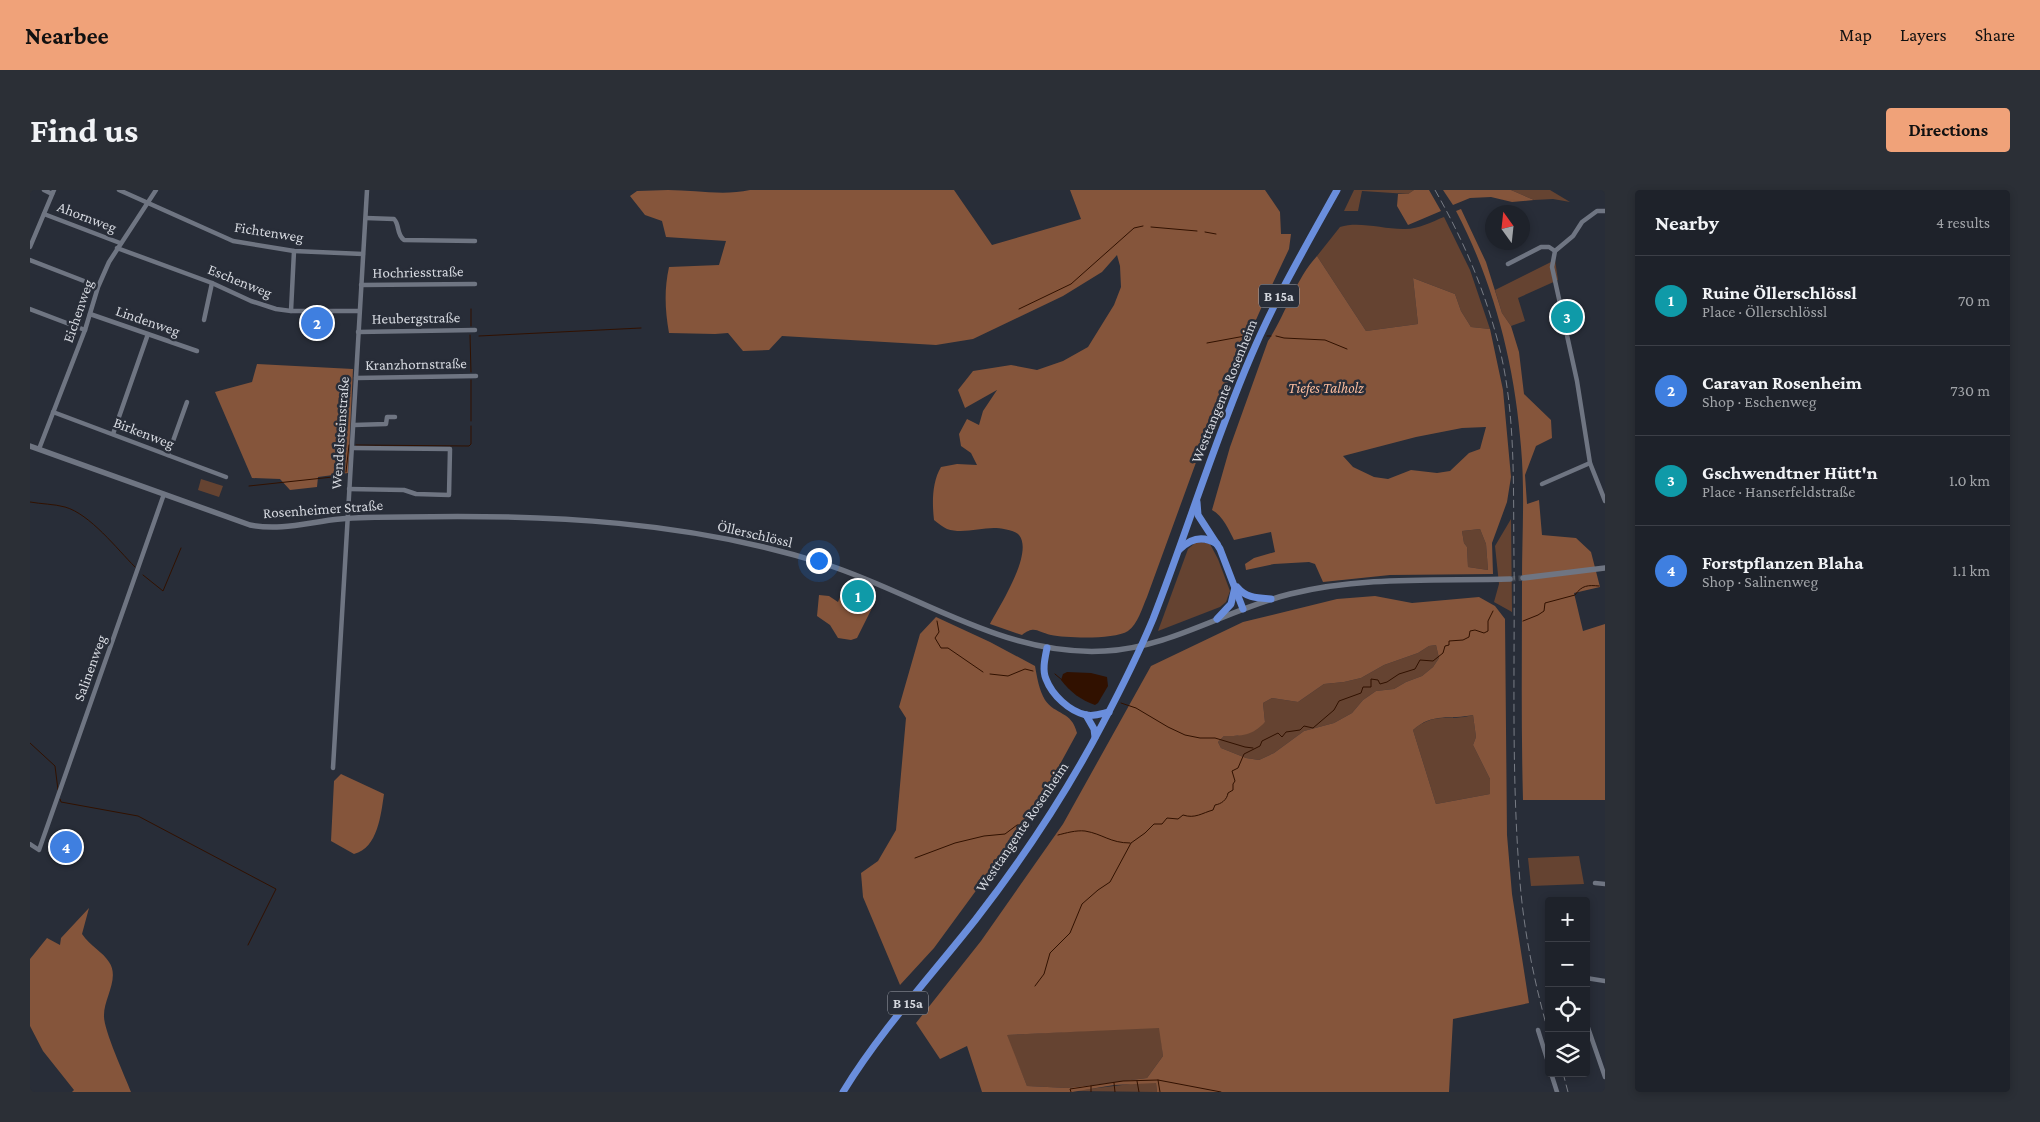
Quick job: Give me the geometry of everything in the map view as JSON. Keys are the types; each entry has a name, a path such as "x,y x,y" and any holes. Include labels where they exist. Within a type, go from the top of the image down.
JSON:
{"highway":[{"name":"Westtangente Rosenheim","path":"1197,499 1252,354 1295,265 1337,190"},
{"path":"1197,499 1198,515 1217,544 1235,584 1243,608"},
{"name":"B 15a","path":"1178,550 1197,499"},
{"path":"1178,550 1188,542 1200,538 1206,538 1217,544"},
{"name":"Westtangente Rosenheim","path":"843,1092 897,1016 1014,868 1068,785 1109,712 1152,621 1178,550"},
{"path":"1235,584 1244,594 1271,599"},
{"path":"1217,619 1231,604 1235,584"},
{"path":"1047,648 1044,670 1045,678 1052,692 1062,702 1086,715 1097,716 1109,712"},
{"path":"1086,715 1094,729 1095,738"}],"street":[{"path":"30,247 53,192 44,190"},
{"name":"Fichtenweg","path":"119,190 233,241 294,251 363,254"},
{"name":"Eichenweg","path":"39,449 109,262 156,190"},
{"name":"Wendelsteinstraße","path":"333,768 367,190"},
{"path":"1605,211 1590,215 1582,222 1572,236 1555,251 1552,267 1577,381 1590,463 1605,501"},
{"name":"Ahornweg","path":"44,214 119,246"},
{"path":"366,218 394,219 400,237 404,240 475,241"},
{"name":"Eschenweg","path":"119,246 212,283 251,301 291,311 359,311"},
{"path":"1508,264 1541,247 1549,247 1555,251"},
{"path":"291,311 294,251"},
{"path":"30,260 84,281"},
{"path":"204,320 212,283"},
{"name":"Hochriesstraße","path":"361,285 475,284"},
{"path":"30,309 85,330"},
{"name":"Lindenweg","path":"90,314 197,351"},
{"name":"Heubergstraße","path":"358,332 475,330"},
{"path":"113,434 148,334"},
{"name":"Kranzhornstraße","path":"356,378 476,376"},
{"path":"168,455 187,402"},
{"name":"Birkenweg","path":"54,412 226,477"},
{"path":"354,425 386,424 387,417 395,418"},
{"name":"Rosenheimer Straße","path":"30,446 250,525 266,528 347,518 491,516 602,522"},
{"path":"349,489 404,490 416,494 449,495 450,449 353,448"},
{"path":"1542,484 1590,463"},
{"name":"Salinenweg","path":"30,844 39,850 164,494"},
{"name":"Öllerschlössl","path":"602,522 701,534 762,546 855,575 963,622 1015,641 1076,652 1122,649 1156,642 1243,608 1319,587 1360,582 1510,579"},
{"path":"1523,578 1605,568"},
{"path":"1595,883 1605,884"},
{"path":"1590,979 1605,981"},
{"path":"1538,1030 1545,1052"},
{"path":"1589,1032 1605,1077"},
{"path":"1552,1077 1557,1092"}],"shaded area":[{"path":"1354,190 1414,190 1408,194 1362,191 1358,211 1344,211"},
{"path":"1511,190 1550,190 1570,202 1553,199 1534,200"},
{"path":"1444,217 1470,270 1490,329 1471,327 1461,311 1455,294 1413,278 1418,324 1366,331 1317,256 1340,227 1363,225 1408,229"},
{"path":"1555,260 1558,280 1518,298 1525,321 1511,326 1502,313 1495,290"},
{"path":"201,479 223,486 219,497 198,490"},
{"path":"1511,519 1512,612 1494,602 1499,584 1495,546"},
{"path":"1480,529 1486,544 1488,570 1468,567 1467,547 1464,543 1462,531"},
{"path":"1195,543 1210,544 1218,559 1230,591 1226,602 1220,607 1158,631 1188,549"},
{"path":"1436,645 1439,658 1433,667 1422,676 1394,689 1376,691 1363,700 1352,713 1334,723 1304,731 1274,753 1259,760 1246,758 1221,748 1218,742 1224,736 1237,736 1265,722 1263,703 1272,698 1298,702 1324,684 1361,678 1384,665 1418,653 1429,646"},
{"path":"1067,672 1091,673 1107,677 1108,686 1098,703 1095,705 1085,701 1068,688 1061,680 1063,674"},
{"path":"1473,715 1476,737 1473,745 1490,779 1490,794 1436,804 1413,730 1421,724 1435,719"},
{"path":"1579,856 1584,884 1531,886 1528,858"},
{"path":"1160,1027 1163,1056 1147,1078 1067,1088 1027,1086 1006,1035"},
{"path":"1139,1083 1156,1083 1157,1092 1072,1091"}],"green space":[{"path":"668,190 719,193 750,190 954,190 992,245 1081,219 1070,190 1265,190 1280,212 1281,234 1291,234 1289,249 1210,424 1147,597 1137,620 1131,628 1121,634 1112,636 1067,637 1051,635 1036,630 1030,630 1022,635 990,624 1019,567 1022,543 1019,535 997,528 965,531 947,529 934,520 933,507 934,486 941,467 957,464 977,465 971,453 961,446 959,434 967,419 979,425 983,411 997,390 965,408 958,390 973,371 1011,365 1037,370 1063,361 1088,347 1114,305 1121,287 1120,266 1117,255 1102,272 1063,296 973,339 936,345 782,336 769,350 743,351 728,333 669,333 666,284 669,267 719,265 726,241 666,237 662,221 645,215 630,196 637,191"},
{"path":"1414,190 1429,190 1441,211 1408,225 1397,206 1398,194 1408,194"},
{"path":"1443,190 1511,190 1534,200 1512,202 1491,197 1470,198 1453,205"},
{"path":"1461,209 1486,262 1502,313 1511,326 1519,352 1524,394 1551,420 1552,438 1536,446 1525,475 1527,504 1539,500 1542,535 1576,538 1591,552 1600,587 1574,593 1583,631 1605,624 1605,800 1523,800 1523,497 1518,417 1508,356 1492,296 1456,211"},
{"name":"Tiefes Talholz","path":"1317,256 1366,331 1418,324 1413,278 1455,294 1461,311 1471,327 1490,329 1503,390 1511,477 1507,502 1492,543 1493,574 1390,575 1323,582 1315,564 1309,562 1274,564 1246,570 1245,564 1254,558 1275,552 1271,532 1234,540 1222,519 1212,510 1230,447 1268,341 1309,265","holes":["1486,427 1480,449 1469,453 1450,471 1437,473 1411,470 1388,479 1374,477 1353,467 1343,456 1416,437 1462,428","1480,529 1486,544 1488,570 1468,567 1467,547 1464,543 1462,531"]},
{"path":"257,364 353,369 348,473 318,477 317,487 290,490 280,479 252,478 215,392 252,382"},
{"path":"854,582 868,587 873,592 876,600 857,638 851,640 838,638 830,625 817,616 819,595 829,596 838,602 845,585"},
{"path":"1375,596 1412,603 1479,597 1495,606 1505,619 1507,835 1512,894 1529,1003 1453,1019 1449,1092 1157,1092 1156,1083 1114,1085 1072,1092 982,1092 967,1046 940,1059 916,1023 981,941 1063,824 1151,666 1243,622 1337,599","holes":["1436,645 1439,658 1433,667 1422,676 1394,689 1376,691 1363,700 1352,713 1334,723 1304,731 1274,753 1259,760 1246,758 1221,748 1218,742 1224,736 1251,733 1260,727 1265,722 1263,703 1272,698 1298,702 1324,684 1361,678 1384,665 1418,653 1429,646","1473,715 1476,737 1473,745 1490,779 1490,794 1436,804 1413,730 1420,724 1435,719","1159,1028 1163,1056 1147,1078 1067,1088 1027,1086 1007,1035"]},
{"path":"936,617 990,642 1035,666 1045,700 1071,721 1077,733 1035,810 934,948 900,985 863,897 861,873 878,861 896,830 906,718 899,707 920,634"},
{"path":"341,774 384,794 380,820 373,838 362,851 354,854 331,841 334,781"},
{"path":"89,908 82,934 106,958 112,968 112,981 104,1015 105,1022 131,1092 72,1092 74,1090 43,1051 30,1026 30,959 47,938 60,945 61,938"}],"waterway":[{"path":"1019,309 1071,284 1134,228 1143,226"},
{"path":"1151,227 1197,231"},
{"path":"1205,232 1216,234"},
{"path":"471,309 471,326"},
{"path":"479,336 641,328"},
{"path":"470,335 471,372"},
{"path":"1207,343 1245,336"},
{"path":"1276,336 1325,340 1347,349"},
{"path":"471,380 471,421"},
{"path":"356,445 469,446 471,444 471,426"},
{"path":"346,472 349,445"},
{"path":"249,486 342,476"},
{"path":"30,502 65,507 84,517 103,533 135,567"},
{"path":"143,575 163,591 181,548"},
{"path":"1523,621 1544,611 1545,603 1575,595 1586,586 1599,586"},
{"path":"1035,986 1044,974 1050,953 1070,933 1082,904 1110,882 1131,843 1154,824 1162,824 1167,818 1178,819 1183,815 1195,816 1213,810 1215,805 1223,801 1228,793 1233,790 1235,781 1232,771 1238,768 1244,754 1260,746 1262,741 1278,733 1282,737 1286,732 1300,730 1304,726 1313,728 1334,710 1339,701 1361,693 1363,687 1371,687 1371,679 1378,680 1380,684 1387,682 1399,674 1415,669 1420,660 1433,661 1443,653 1445,646 1449,645 1449,641 1463,640 1469,637 1470,631 1475,630 1484,633 1488,631 1488,621 1493,611"},
{"path":"937,621 939,632 935,638 941,648 948,648 983,672"},
{"path":"990,674 1008,676 1025,669 1033,671"},
{"path":"1055,674 1062,680"},
{"path":"1121,703 1136,708 1185,735 1215,738 1253,748"},
{"path":"30,743 55,766 58,790"},
{"path":"60,799 61,802 138,816 276,889 248,945"},
{"path":"915,858 955,843 984,836 1005,834 1017,825 1031,826"},
{"path":"1058,835 1085,831 1117,842 1130,843"},
{"path":"1158,1080 1160,1092"},
{"path":"1071,1092 1070,1089 1123,1081 1158,1080 1221,1092"},
{"path":"1137,1081 1139,1092"},
{"path":"1114,1083 1115,1092"},
{"path":"1091,1086 1091,1092"}],"tunnel":[{"path":"1510,579 1523,578"}],"railway":[{"path":"1435,190 1465,248 1481,288 1500,350 1509,401 1513,479 1514,760 1517,841 1527,940 1548,1032"},
{"path":"1564,1077 1568,1092"}],"place":[{"name":"Gschwendtner Hütt'n","path":"1567,317"},
{"name":"Caravan Rosenheim","path":"317,323"},
{"name":"Ruine Öllerschlössl","path":"858,596"},
{"name":"Forstpflanzen Blaha","path":"66,847"}]}
